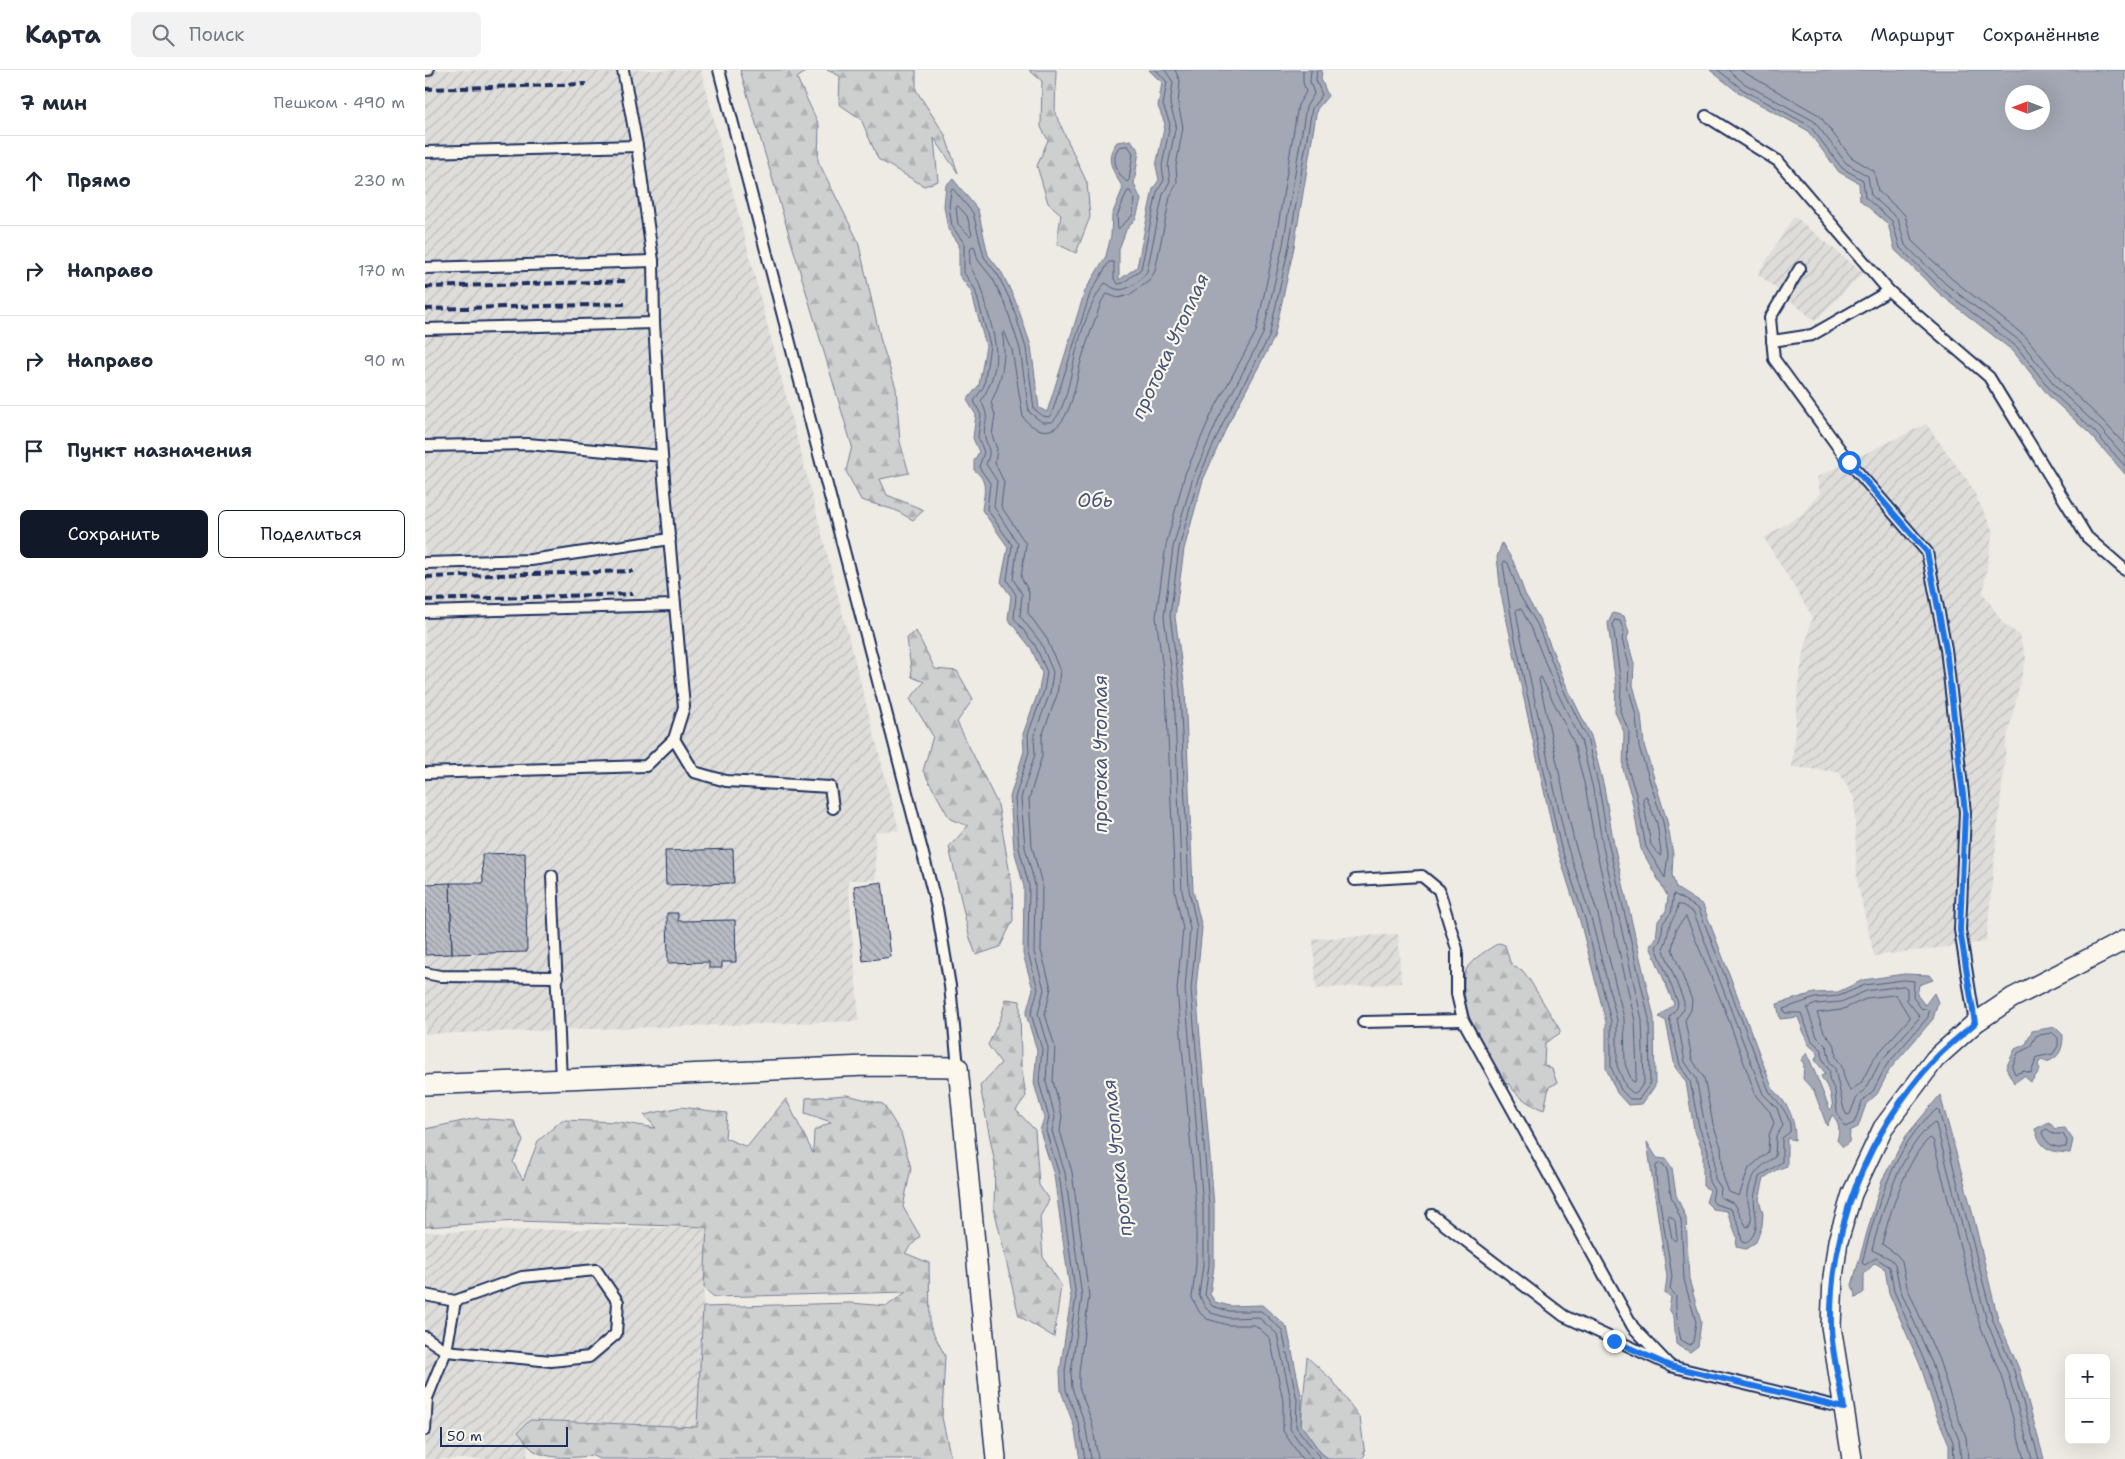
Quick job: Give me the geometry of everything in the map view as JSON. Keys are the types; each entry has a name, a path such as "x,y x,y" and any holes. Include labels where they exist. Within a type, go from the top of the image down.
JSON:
{"street":[{"path":"1852,1459 1831,1326 1838,1241 1852,1194 1883,1128 1935,1059 1975,1023 2012,998 2125,940"},
{"path":"425,1085 866,1066 958,1067 996,1459"}],"lane":[{"path":"425,772 646,766 674,739 683,707 662,456 654,323 653,261 637,146 623,70"},
{"path":"719,70 937,908 950,986 958,1067"},
{"path":"1706,116 1778,161 1889,291 1989,377 2087,537 2125,570"},
{"path":"425,152 637,146"},
{"path":"425,268 653,261"},
{"path":"1800,268 1770,318 1774,359 1849,462 1927,552 1946,649 1965,812 1960,930 1975,1023"},
{"path":"1772,341 1812,335 1889,291"},
{"path":"425,329 654,323"},
{"path":"425,446 528,444 662,456"},
{"path":"425,563 531,560 670,539"},
{"path":"425,612 675,605"},
{"path":"674,739 694,772 726,782 830,787 833,808"},
{"path":"552,876 561,1080"},
{"path":"1355,880 1422,876 1439,890 1457,949 1457,994 1463,1020 1633,1327 1670,1366"},
{"path":"425,973 440,976 557,978"},
{"path":"1363,1022 1463,1020"},
{"path":"1432,1215 1563,1316 1670,1366 1844,1408"},
{"path":"425,1295 455,1301 522,1277 596,1270 617,1302 616,1334 589,1357 551,1361 446,1351 425,1337"},
{"path":"425,1430 427,1398 446,1351 455,1301"}],"shaded area":[{"path":"425,70 701,70 899,830 875,832 876,880 848,880 859,1021 425,1034"},
{"path":"1794,216 1863,273 1815,321 1758,274"},
{"path":"1926,424 1970,484 1993,531 1983,593 2003,623 2019,635 2026,658 2007,738 1986,942 1874,956 1857,881 1854,798 1839,772 1792,767 1799,677 1812,616 1764,538 1802,514 1820,493 1817,477"},
{"path":"1398,934 1401,983 1316,989 1313,939"},
{"path":"707,1227 697,1427 530,1420 527,1459 425,1459 425,1232"}],"green space":[{"path":"740,70 808,70 797,78 819,125 818,161 858,241 881,341 896,388 900,442 909,473 880,479 887,495 924,510 913,520 895,510 861,500 846,471 852,446"},
{"path":"827,70 916,70 916,90 945,135 958,173 934,138 938,181 924,186 878,159 861,119 839,104 840,76"},
{"path":"1029,70 1056,70 1055,113 1087,183 1090,217 1076,253 1057,244 1061,214 1048,203 1037,166 1048,140 1041,127 1042,81"},
{"path":"916,631 935,669 957,671 973,699 957,722 998,805 1012,886 1013,920 1000,947 976,955 969,935 949,847 968,826 950,819 923,771 933,736 910,699 924,682 912,677 907,638"},
{"path":"1499,943 1505,945 1510,962 1514,967 1522,970 1529,979 1560,1030 1560,1033 1545,1043 1544,1065 1552,1069 1557,1083 1549,1087 1544,1110 1520,1097 1491,1066 1469,1016 1464,992 1466,970 1476,958"},
{"path":"1006,999 1020,1001 1021,1065 1026,1096 1016,1110 1035,1130 1039,1185 1049,1200 1040,1217 1043,1257 1061,1285 1054,1337 1019,1316 994,1208 995,1164 980,1086 1001,1063 988,1045 1001,1017"},
{"path":"847,1095 883,1104 901,1133 911,1168 903,1207 920,1236 905,1253 929,1263 930,1326 945,1356 942,1417 951,1459 599,1459 591,1455 570,1458 553,1457 533,1450 518,1432 530,1420 697,1427 703,1307 850,1303 887,1306 906,1292 714,1297 704,1288 707,1227 517,1221 425,1227 425,1129 477,1118 514,1121 523,1141 513,1162 523,1180 538,1141 562,1120 619,1122 656,1128 644,1115 681,1107 727,1113 725,1138 747,1147 786,1099 813,1153 814,1131 831,1122 805,1113 806,1098"},
{"path":"1307,1357 1333,1381 1360,1418 1365,1455 1361,1459 1329,1459 1321,1453 1301,1425"}],"water":[{"name":"Обь","path":"1149,70 1322,70 1321,79 1328,96 1317,109 1294,247 1274,338 1228,424 1203,480 1184,549 1175,617 1185,689 1193,890 1202,928 1196,988 1214,1206 1214,1266 1210,1294 1215,1302 1230,1306 1262,1305 1287,1327 1302,1400 1301,1425 1321,1453 1329,1459 1080,1459 1074,1426 1061,1391 1060,1371 1071,1298 1054,1175 1040,1131 1044,1118 1034,1083 1037,1050 1026,1014 1033,989 1023,954 1024,887 1014,849 1010,797 1024,751 1023,734 1039,690 1042,673 1031,648 1008,619 1011,596 1001,582 1008,547 982,510 984,483 979,474 974,470 974,461 979,452 973,438 976,415 967,400 979,385 986,346 971,291 959,275 959,244 948,229 944,206 946,185 953,179 978,210 988,255 1002,273 1016,302 1031,346 1039,408 1047,412 1085,291 1106,256 1111,236 1112,215 1123,188 1111,165 1111,154 1117,142 1131,140 1139,151 1134,184 1141,200 1136,218 1126,230 1119,249 1119,280 1137,267 1153,189 1159,180 1156,166 1165,124 1158,106 1162,83"},
{"path":"1710,70 2125,70 2125,474 2091,435 2049,396 2013,351 1940,294 1895,250 1888,224 1860,200 1859,183 1839,172 1807,130 1739,93"},
{"path":"1502,543 1513,561 1525,594 1541,622 1566,685 1591,736 1604,787 1614,845 1654,1018 1655,1086 1642,1104 1628,1105 1617,1093 1606,1068 1606,1022 1580,921 1556,845 1501,594 1497,557"},
{"path":"1613,613 1624,616 1629,633 1627,638 1634,664 1633,685 1641,715 1644,745 1667,821 1673,854 1672,875 1676,888 1703,905 1773,1090 1787,1106 1794,1125 1795,1140 1787,1138 1787,1166 1776,1170 1764,1178 1759,1199 1763,1214 1762,1226 1756,1242 1746,1249 1736,1247 1737,1237 1727,1211 1713,1209 1706,1202 1710,1190 1703,1186 1703,1151 1694,1129 1686,1082 1675,1067 1666,1021 1659,1017 1674,1004 1650,946 1656,938 1658,921 1666,911 1668,897 1641,849 1631,795 1623,769 1624,732 1615,712 1616,685 1608,623"},
{"path":"1904,974 1929,975 1933,980 1919,985 1917,995 1925,1005 1934,993 1938,1002 1933,1019 1890,1069 1877,1094 1866,1104 1858,1127 1850,1131 1849,1142 1843,1147 1837,1140 1839,1130 1837,1121 1832,1115 1827,1126 1814,1091 1803,1079 1804,1064 1801,1060 1807,1053 1830,1110 1833,1107 1830,1092 1821,1076 1826,1074 1815,1060 1818,1053 1808,1044 1798,1017 1780,1019 1777,1004 1814,993 1838,992 1863,980"},
{"path":"2055,1027 2063,1035 2058,1055 2047,1062 2041,1060 2038,1064 2040,1070 2031,1082 2024,1076 2014,1083 2006,1068 2015,1049 2026,1044 2032,1031"},
{"path":"1940,1095 1971,1207 1998,1319 2019,1369 2044,1459 1949,1459 1949,1444 1936,1414 1921,1367 1889,1293 1885,1269 1875,1263 1864,1274 1864,1292 1856,1298 1852,1285 1882,1180 1906,1136"},
{"path":"2049,1122 2055,1129 2065,1128 2073,1140 2070,1153 2051,1150 2040,1141 2035,1129"},
{"path":"1647,1142 1657,1158 1666,1159 1672,1168 1676,1195 1686,1218 1689,1279 1701,1322 1698,1346 1690,1352 1676,1344 1674,1317 1669,1309 1671,1297 1665,1293 1667,1277"}],"building":[{"path":"733,849 734,883 666,885 665,851"},
{"path":"525,853 527,952 452,954 450,883 483,883 482,854"},
{"path":"882,882 891,957 863,961 854,886"},
{"path":"450,883 452,954 425,955 425,884"},
{"path":"667,913 678,913 678,921 735,920 736,962 722,962 722,968 709,968 709,962 668,963"}],"railway":[{"path":"425,89 586,84"},
{"path":"425,287 628,281"},
{"path":"425,309 628,304"},
{"path":"425,577 633,571"},
{"path":"425,600 633,594"}],"route":[{"path":"1614,1341 1670,1366 1844,1408 1831,1326 1833,1277 1838,1241 1852,1194 1883,1128 1935,1059 1975,1023 1960,930 1965,812 1946,649 1927,552 1849,462"}],"water label":[{"name":"протока Утоплая","path":"1170,346"},
{"name":"протока Утоплая","path":"1100,754"},
{"name":"протока Утоплая","path":"1117,1158"}]}
